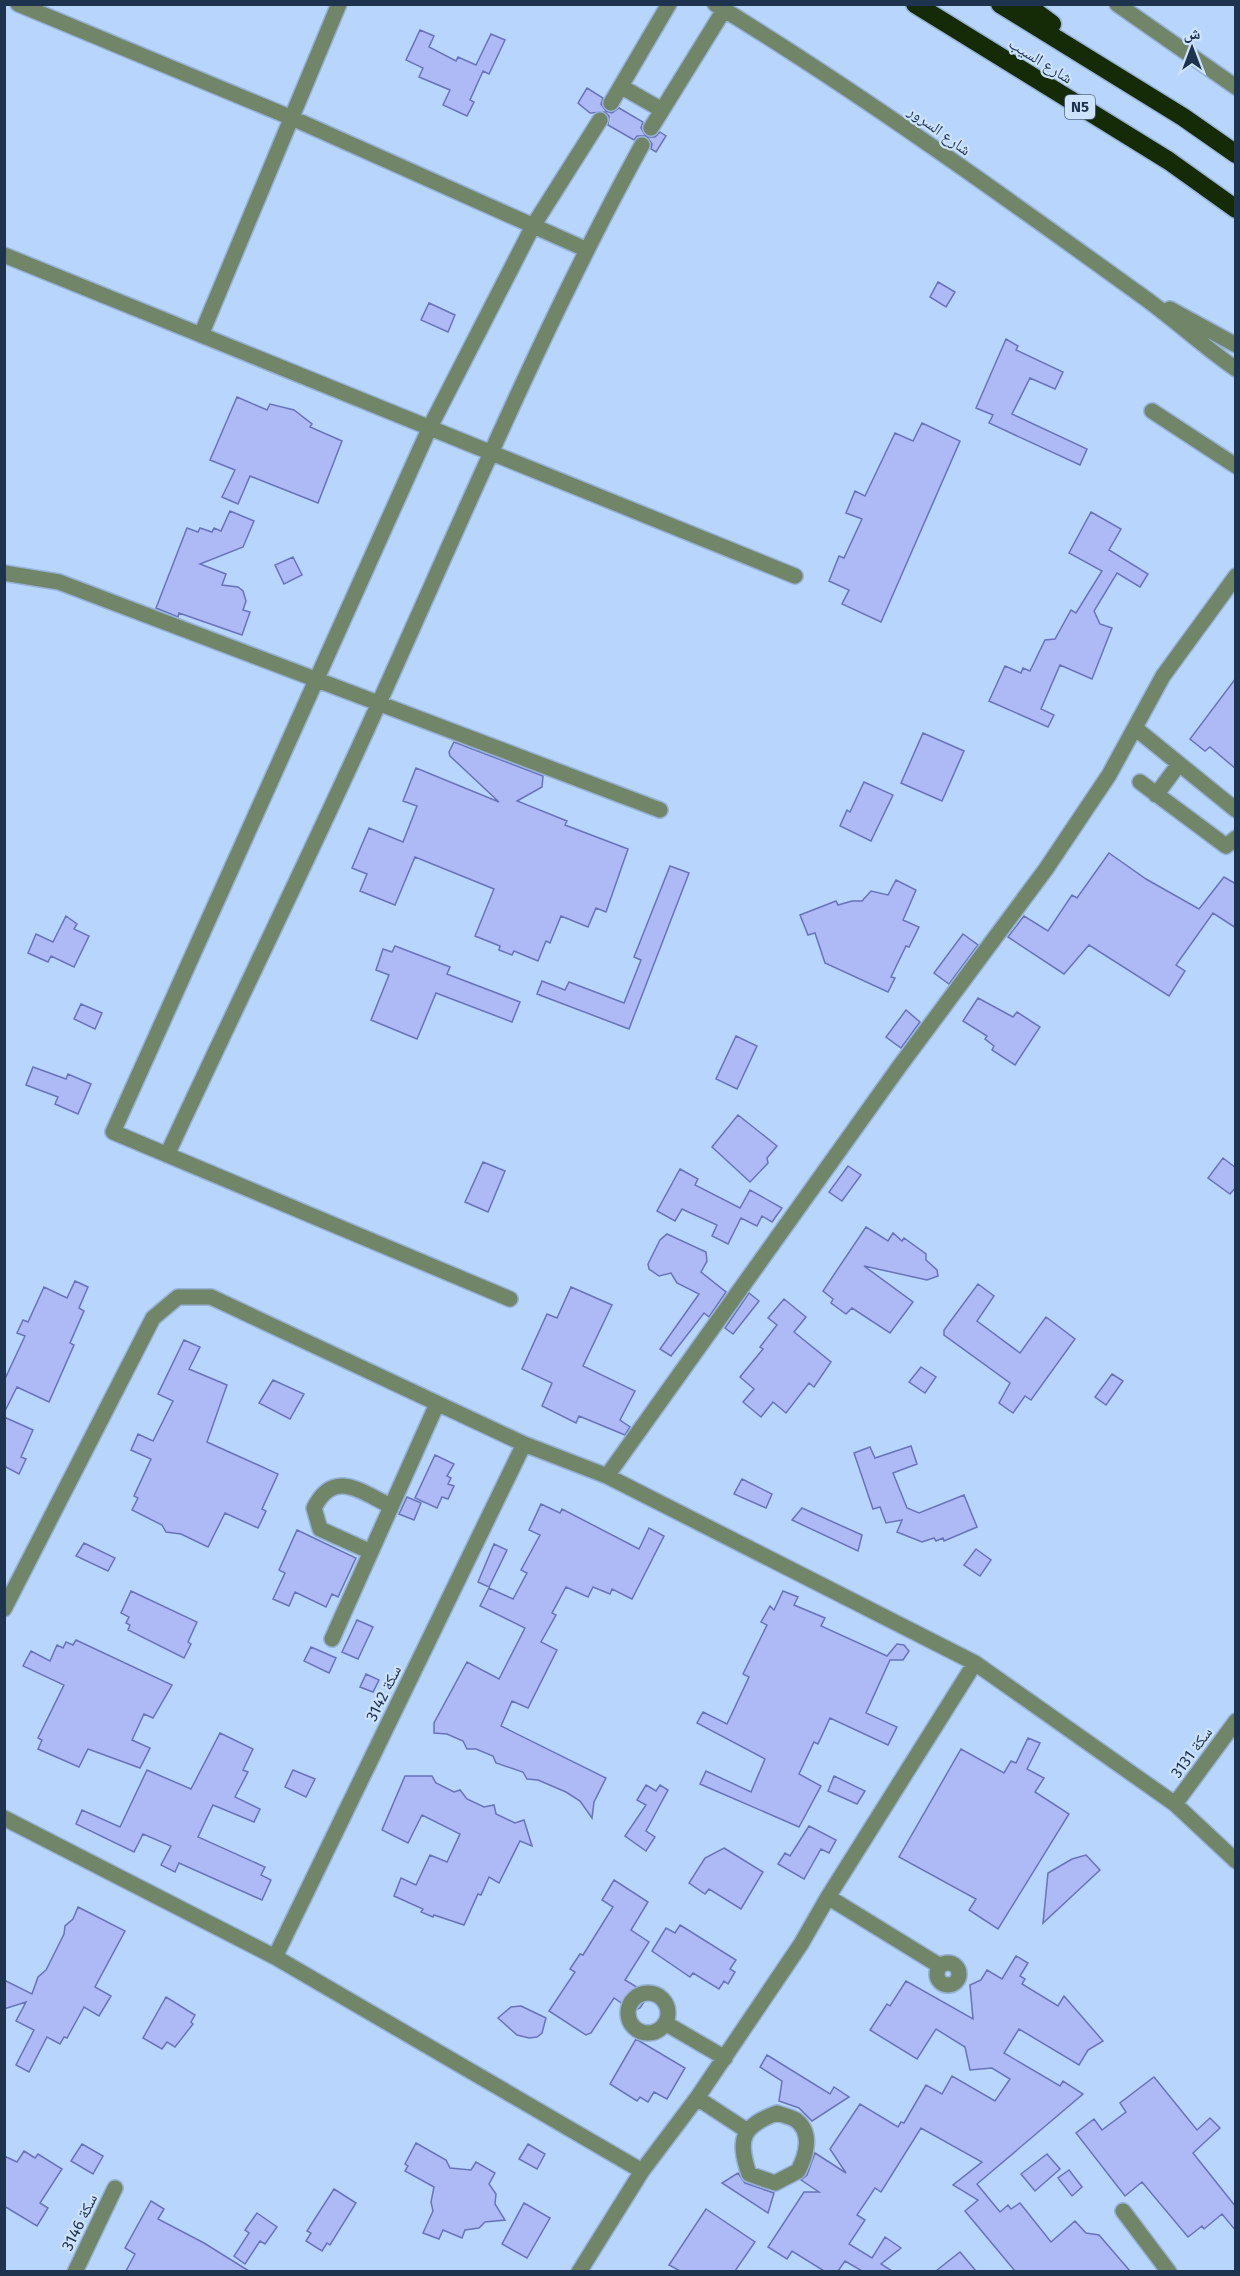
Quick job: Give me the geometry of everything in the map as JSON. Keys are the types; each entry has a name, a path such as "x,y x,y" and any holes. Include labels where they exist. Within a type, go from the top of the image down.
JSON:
{"highway":[{"name":"شارع السيب","path":"1000,4 1183,117 1236,154"},
{"path":"1025,4 1183,117"},
{"name":"شارع السيب","path":"916,6 1169,161 1236,209"}],"street":[{"path":"18,4 292,118 585,249"},
{"path":"201,335 339,4"},
{"path":"611,103 669,4"},
{"path":"1117,4 1236,87"},
{"path":"651,128 719,7"},
{"name":"شارع السرور","path":"719,7 889,115 1138,292 1230,366 1236,377"},
{"path":"622,87 662,110"},
{"path":"510,1299 113,1132 430,427 533,226 600,120"},
{"path":"166,1155 378,705 489,452 585,249 642,144"},
{"path":"4,255 795,576"},
{"name":"شارع السرور","path":"1138,292 1236,345"},
{"path":"1152,411 1236,466"},
{"path":"4,573 58,582 660,810"},
{"path":"607,1476 892,1077 1046,868 1109,775 1163,676 1236,576"},
{"path":"1135,728 1236,810"},
{"path":"1156,795 1179,764"},
{"path":"1140,782 1226,846 1236,838"},
{"path":"4,1609 153,1318 178,1297 211,1297 524,1444 607,1476 975,1664 1175,1804 1236,1861"},
{"path":"332,1639 437,1404"},
{"name":"سكة 3142","path":"275,1957 524,1444"},
{"path":"371,1552 320,1529 314,1508 322,1492 332,1486 345,1485 391,1506"},
{"path":"579,2271 642,2171 697,2098 801,1944 828,1897 975,1664"},
{"name":"سكة 3131","path":"1175,1804 1236,1721"},
{"path":"4,1818 275,1957 642,2171"},
{"path":"828,1897 940,1966"},
{"path":"665,2023 725,2058"},
{"path":"697,2098 746,2130"},
{"path":"777,2114 796,2120 804,2131 807,2148 798,2171 775,2183 749,2174 742,2148 746,2130 758,2120 777,2114"},
{"name":"سكة 3146","path":"75,2271 115,2188"},
{"path":"1123,2211 1169,2271"}],"building":[{"path":"420,30 434,36 429,47 456,61 458,57 476,65 491,34 505,40 489,74 483,71 470,100 474,102 467,116 443,105 450,90 419,77 423,68 406,60"},
{"path":"587,88 603,98 601,104 606,111 612,113 619,108 643,122 641,128 646,136 637,136 634,140 608,125 609,116 605,112 590,113 578,103"},
{"path":"660,132 666,136 656,152 651,149 652,144 647,137 655,137"},
{"path":"938,282 955,292 946,307 930,297"},
{"path":"429,303 455,315 448,332 421,320"},
{"path":"1006,339 1018,346 1016,350 1063,372 1055,389 1030,378 1012,414 1087,449 1080,465 989,423 993,415 976,408"},
{"path":"237,397 267,410 270,404 294,410 312,424 310,427 342,441 318,503 250,476 238,504 222,497 235,470 210,460"},
{"path":"922,423 960,441 881,622 842,604 849,590 829,581 839,556 844,558 862,519 846,513 855,491 865,496 895,433 913,441"},
{"path":"230,511 254,521 243,547 200,564 226,574 222,585 238,587 243,591 246,601 243,610 250,612 242,635 179,613 178,617 156,608 187,528 198,532 200,528 212,532 214,528 221,531"},
{"path":"1091,512 1121,529 1109,550 1148,574 1140,587 1117,573 1094,611 1100,624 1112,628 1092,679 1060,665 1041,709 1054,715 1048,727 989,701 1005,666 1021,673 1023,668 1030,671 1045,640 1055,639 1071,610 1076,613 1102,571 1069,553"},
{"path":"293,557 302,575 284,584 275,565"},
{"path":"1236,678 1236,769 1210,747 1205,751 1190,739"},
{"path":"923,733 964,751 942,801 901,783"},
{"path":"454,742 543,776 542,787 517,801 567,821 565,825 628,849 606,912 596,908 588,927 561,916 550,943 546,941 538,961 514,951 512,955 499,950 500,946 475,936 494,889 415,857 395,905 360,891 367,874 352,868 369,828 403,842 417,806 403,801 416,768 499,802 450,756 449,752"},
{"path":"864,782 893,795 871,841 840,826 847,810 850,812"},
{"path":"1109,853 1146,879 1199,909 1224,877 1236,884 1236,928 1213,913 1176,965 1185,971 1169,996 1089,945 1064,974 1008,937 1024,916 1048,931 1072,895 1077,898"},
{"path":"670,866 689,873 629,1029 537,994 542,981 565,990 569,982 624,1003 641,960 634,957"},
{"path":"896,880 916,890 903,920 919,927 909,947 906,946 891,977 895,978 888,992 825,963 815,933 808,935 800,915 836,901 838,905 862,901 871,891 888,895"},
{"path":"66,916 77,924 74,929 89,936 74,967 51,956 48,962 28,953 36,934 53,942"},
{"path":"963,934 978,945 949,984 934,973"},
{"path":"395,946 450,967 447,974 520,1002 512,1022 436,993 417,1039 371,1020 389,975 376,970 383,949 392,952"},
{"path":"978,998 1013,1017 1017,1012 1040,1027 1015,1065 992,1050 994,1046 985,1039 987,1036 963,1021"},
{"path":"81,1004 102,1013 95,1029 74,1019"},
{"path":"906,1010 920,1022 901,1048 886,1037"},
{"path":"736,1036 757,1046 737,1089 716,1079"},
{"path":"33,1067 66,1079 68,1074 91,1084 78,1114 55,1104 58,1097 26,1085"},
{"path":"738,1115 777,1146 767,1158 768,1163 750,1182 712,1147"},
{"path":"1223,1158 1236,1168 1236,1187 1230,1194 1208,1178"},
{"path":"483,1162 505,1171 488,1212 465,1202"},
{"path":"848,1166 861,1175 842,1201 829,1192"},
{"path":"680,1169 698,1179 695,1185 740,1208 750,1190 782,1208 772,1222 762,1216 757,1226 741,1218 728,1244 712,1236 717,1225 682,1209 675,1221 657,1211"},
{"path":"866,1227 888,1241 893,1233 902,1241 904,1238 926,1254 926,1260 937,1270 938,1276 927,1280 864,1266 913,1302 890,1333 852,1308 846,1314 831,1303 833,1299 823,1291"},
{"path":"667,1234 706,1252 707,1261 701,1272 726,1292 709,1317 704,1313 671,1356 660,1349 699,1294 677,1283 671,1273 659,1276 649,1269 648,1264 660,1240"},
{"path":"75,1281 88,1287 79,1308 84,1311 70,1343 74,1345 49,1402 17,1387 4,1413 4,1381 25,1336 17,1333 23,1320 28,1322 44,1287 67,1298"},
{"path":"978,1284 994,1296 977,1321 1020,1353 1046,1317 1075,1339 1031,1400 1025,1396 1013,1413 999,1403 1010,1383 944,1335 944,1330"},
{"path":"571,1287 612,1305 583,1366 635,1391 620,1420 630,1427 625,1435 579,1416 576,1423 542,1406 552,1383 522,1369 547,1314 557,1318"},
{"path":"749,1293 759,1301 733,1334 725,1328"},
{"path":"784,1299 806,1317 794,1332 831,1362 814,1387 809,1383 786,1413 773,1402 761,1417 743,1402 754,1389 740,1377 763,1349 760,1347 777,1325 768,1318"},
{"path":"184,1340 200,1347 189,1369 227,1385 207,1442 278,1474 262,1509 266,1511 258,1528 225,1513 208,1547 181,1534 166,1532 162,1525 132,1510 138,1498 134,1496 151,1459 131,1450 138,1434 153,1441 173,1401 158,1394"},
{"path":"921,1367 936,1377 925,1393 909,1382"},
{"path":"1112,1374 1123,1381 1106,1405 1095,1397"},
{"path":"273,1380 304,1394 290,1419 259,1403"},
{"path":"4,1417 33,1430 21,1457 26,1459 19,1474 4,1466"},
{"path":"911,1446 917,1464 893,1473 907,1508 919,1513 964,1495 977,1527 944,1541 943,1538 936,1541 934,1538 922,1542 897,1532 902,1520 886,1523 880,1507 873,1509 854,1453 870,1447 875,1458"},
{"path":"435,1455 454,1464 447,1476 451,1478 448,1484 454,1486 448,1499 442,1497 437,1508 415,1498"},
{"path":"742,1479 772,1494 766,1508 734,1494"},
{"path":"407,1497 421,1503 414,1520 399,1514"},
{"path":"541,1504 560,1513 562,1509 639,1549 649,1528 664,1536 632,1599 612,1589 610,1594 593,1587 588,1597 566,1587 552,1613 556,1615 541,1642 557,1650 528,1708 512,1701 501,1726 606,1778 594,1802 592,1818 580,1801 566,1792 538,1780 527,1779 523,1772 496,1763 493,1756 476,1749 467,1749 463,1741 447,1734 434,1733 434,1723 467,1662 499,1679 525,1628 480,1606 489,1588 513,1599 527,1573 521,1570 540,1535 529,1530"},
{"path":"802,1508 862,1535 858,1551 792,1520"},
{"path":"297,1530 356,1558 338,1597 332,1594 326,1607 295,1592 289,1606 273,1599 285,1573 279,1570"},
{"path":"84,1543 115,1558 108,1571 76,1556"},
{"path":"494,1544 507,1550 489,1587 478,1582"},
{"path":"976,1549 991,1560 980,1576 964,1565"},
{"path":"131,1591 197,1622 188,1642 191,1644 184,1658 128,1630 130,1625 126,1623 129,1617 121,1613"},
{"path":"783,1591 798,1597 794,1605 825,1618 821,1626 887,1656 897,1644 904,1645 909,1651 903,1660 890,1660 866,1713 897,1727 888,1745 830,1718 818,1744 814,1742 799,1774 821,1786 799,1827 700,1784 706,1771 751,1792 765,1759 697,1723 703,1712 727,1724 749,1677 743,1674 767,1625 761,1622 770,1606 774,1610"},
{"path":"357,1620 373,1627 358,1659 342,1652"},
{"path":"76,1640 172,1685 153,1718 144,1714 132,1740 150,1748 140,1768 88,1749 79,1767 38,1749 42,1740 38,1738 64,1685 23,1666 31,1651 50,1661 57,1645 63,1648 66,1642 73,1645"},
{"path":"311,1647 336,1658 329,1673 304,1661"},
{"path":"366,1674 379,1680 373,1692 360,1687"},
{"path":"220,1733 253,1749 243,1770 248,1772 235,1797 260,1809 254,1822 213,1805 198,1837 265,1867 261,1875 271,1880 262,1900 179,1863 175,1872 161,1865 171,1846 143,1834 134,1852 76,1824 82,1810 120,1827 147,1770 191,1789"},
{"path":"1028,1738 1040,1743 1027,1769 1044,1778 1035,1792 1069,1814 998,1929 969,1910 976,1899 899,1857 961,1749 1004,1773 1011,1761 1016,1763"},
{"path":"293,1770 315,1779 306,1797 285,1787"},
{"path":"405,1776 432,1776 436,1783 454,1792 460,1790 467,1799 484,1807 494,1805 496,1814 515,1823 524,1820 532,1846 520,1841 499,1883 489,1877 481,1895 478,1894 464,1925 434,1915 433,1917 421,1912 423,1909 394,1896 401,1878 416,1885 430,1855 447,1862 460,1834 422,1815 408,1843 382,1830"},
{"path":"834,1776 865,1791 857,1804 828,1791"},
{"path":"646,1785 656,1791 660,1785 668,1790 646,1831 655,1837 646,1851 625,1836 646,1805 637,1800"},
{"path":"809,1826 836,1840 829,1853 821,1849 804,1879 778,1864 785,1853 790,1856"},
{"path":"724,1848 763,1872 741,1909 709,1889 705,1894 689,1883 705,1858"},
{"path":"1086,1855 1100,1870 1043,1923 1048,1873 1072,1859"},
{"path":"614,1880 648,1902 631,1930 649,1942 625,1980 645,1992 646,1999 640,2008 633,2011 614,1998 591,2033 586,2035 549,2011 575,1972 570,1969 580,1954 583,1955 613,1907 602,1900"},
{"path":"78,1907 125,1931 95,1987 111,1996 99,2016 84,2007 67,2038 64,2037 60,2044 47,2037 29,2072 16,2065 34,2030 16,2021 26,2002 4,2009 4,1980 32,1994 38,1977 46,1970 64,1934 65,1926 73,1919"},
{"path":"680,1925 736,1960 730,1969 735,1972 728,1984 724,1981 719,1989 693,1973 690,1977 652,1951 666,1928 675,1933"},
{"path":"1016,1956 1028,1963 1020,1976 1025,1979 1022,1984 1058,2006 1064,1996 1103,2041 1088,2050 1079,2065 1019,2029 1004,2053 1060,2086 1063,2081 1083,2094 977,2184 1000,2212 1008,2205 1011,2209 1020,2203 1051,2242 1075,2221 1086,2233 1099,2235 1130,2271 1015,2271 965,2211 978,2200 953,2185 982,2162 921,2128 881,2192 875,2188 857,2215 865,2220 849,2244 872,2258 885,2237 901,2248 881,2264 892,2271 862,2271 845,2261 838,2271 824,2271 792,2251 787,2259 768,2247 804,2192 819,2192 801,2180 807,2175 815,2153 846,2173 830,2149 860,2104 898,2127 901,2122 904,2123 926,2085 942,2094 952,2076 995,2101 1010,2079 992,2068 970,2070 965,2047 936,2029 917,2059 870,2030 887,2004 890,2006 906,1981 973,2019 970,1985 981,1980 987,1970 1002,1979"},
{"path":"166,1997 195,2015 191,2022 193,2024 175,2047 167,2042 162,2049 143,2038"},
{"path":"521,2006 546,2018 542,2033 537,2037 517,2035 498,2018 511,2007"},
{"path":"636,2039 685,2068 667,2099 654,2092 648,2102 640,2097 637,2101 610,2084"},
{"path":"767,2055 830,2094 834,2087 849,2097 812,2121 799,2108 779,2101 782,2081 760,2067"},
{"path":"1154,2077 1197,2130 1210,2118 1220,2128 1193,2153 1236,2207 1236,2231 1222,2214 1204,2229 1202,2226 1188,2237 1142,2182 1125,2196 1076,2133 1094,2119 1102,2130 1126,2112 1120,2103"},
{"path":"416,2143 446,2160 450,2168 471,2170 476,2162 495,2173 489,2184 496,2194 495,2204 505,2220 485,2222 479,2228 465,2230 462,2238 443,2230 439,2239 423,2233 433,2211 431,2202 434,2187 405,2171 408,2166 405,2164"},
{"path":"82,2144 103,2156 93,2174 71,2161"},
{"path":"528,2144 545,2154 537,2169 519,2159"},
{"path":"24,2151 35,2158 38,2154 62,2169 40,2203 48,2208 37,2226 4,2206 4,2156 17,2162"},
{"path":"1047,2154 1060,2169 1035,2191 1021,2174"},
{"path":"1069,2170 1082,2187 1072,2196 1058,2178"},
{"path":"738,2173 745,2183 774,2193 768,2213 722,2183"},
{"path":"334,2189 356,2203 330,2245 327,2243 322,2251 306,2241 311,2233 307,2231"},
{"path":"151,2201 164,2209 158,2219 204,2243 249,2271 126,2271 135,2254 125,2248"},
{"path":"524,2203 550,2218 527,2258 502,2244"},
{"path":"706,2209 755,2242 735,2271 680,2271 669,2265"},
{"path":"257,2213 277,2227 265,2244 260,2241 245,2264 234,2256 249,2233 245,2230"},
{"path":"960,2252 976,2271 936,2271"}]}
